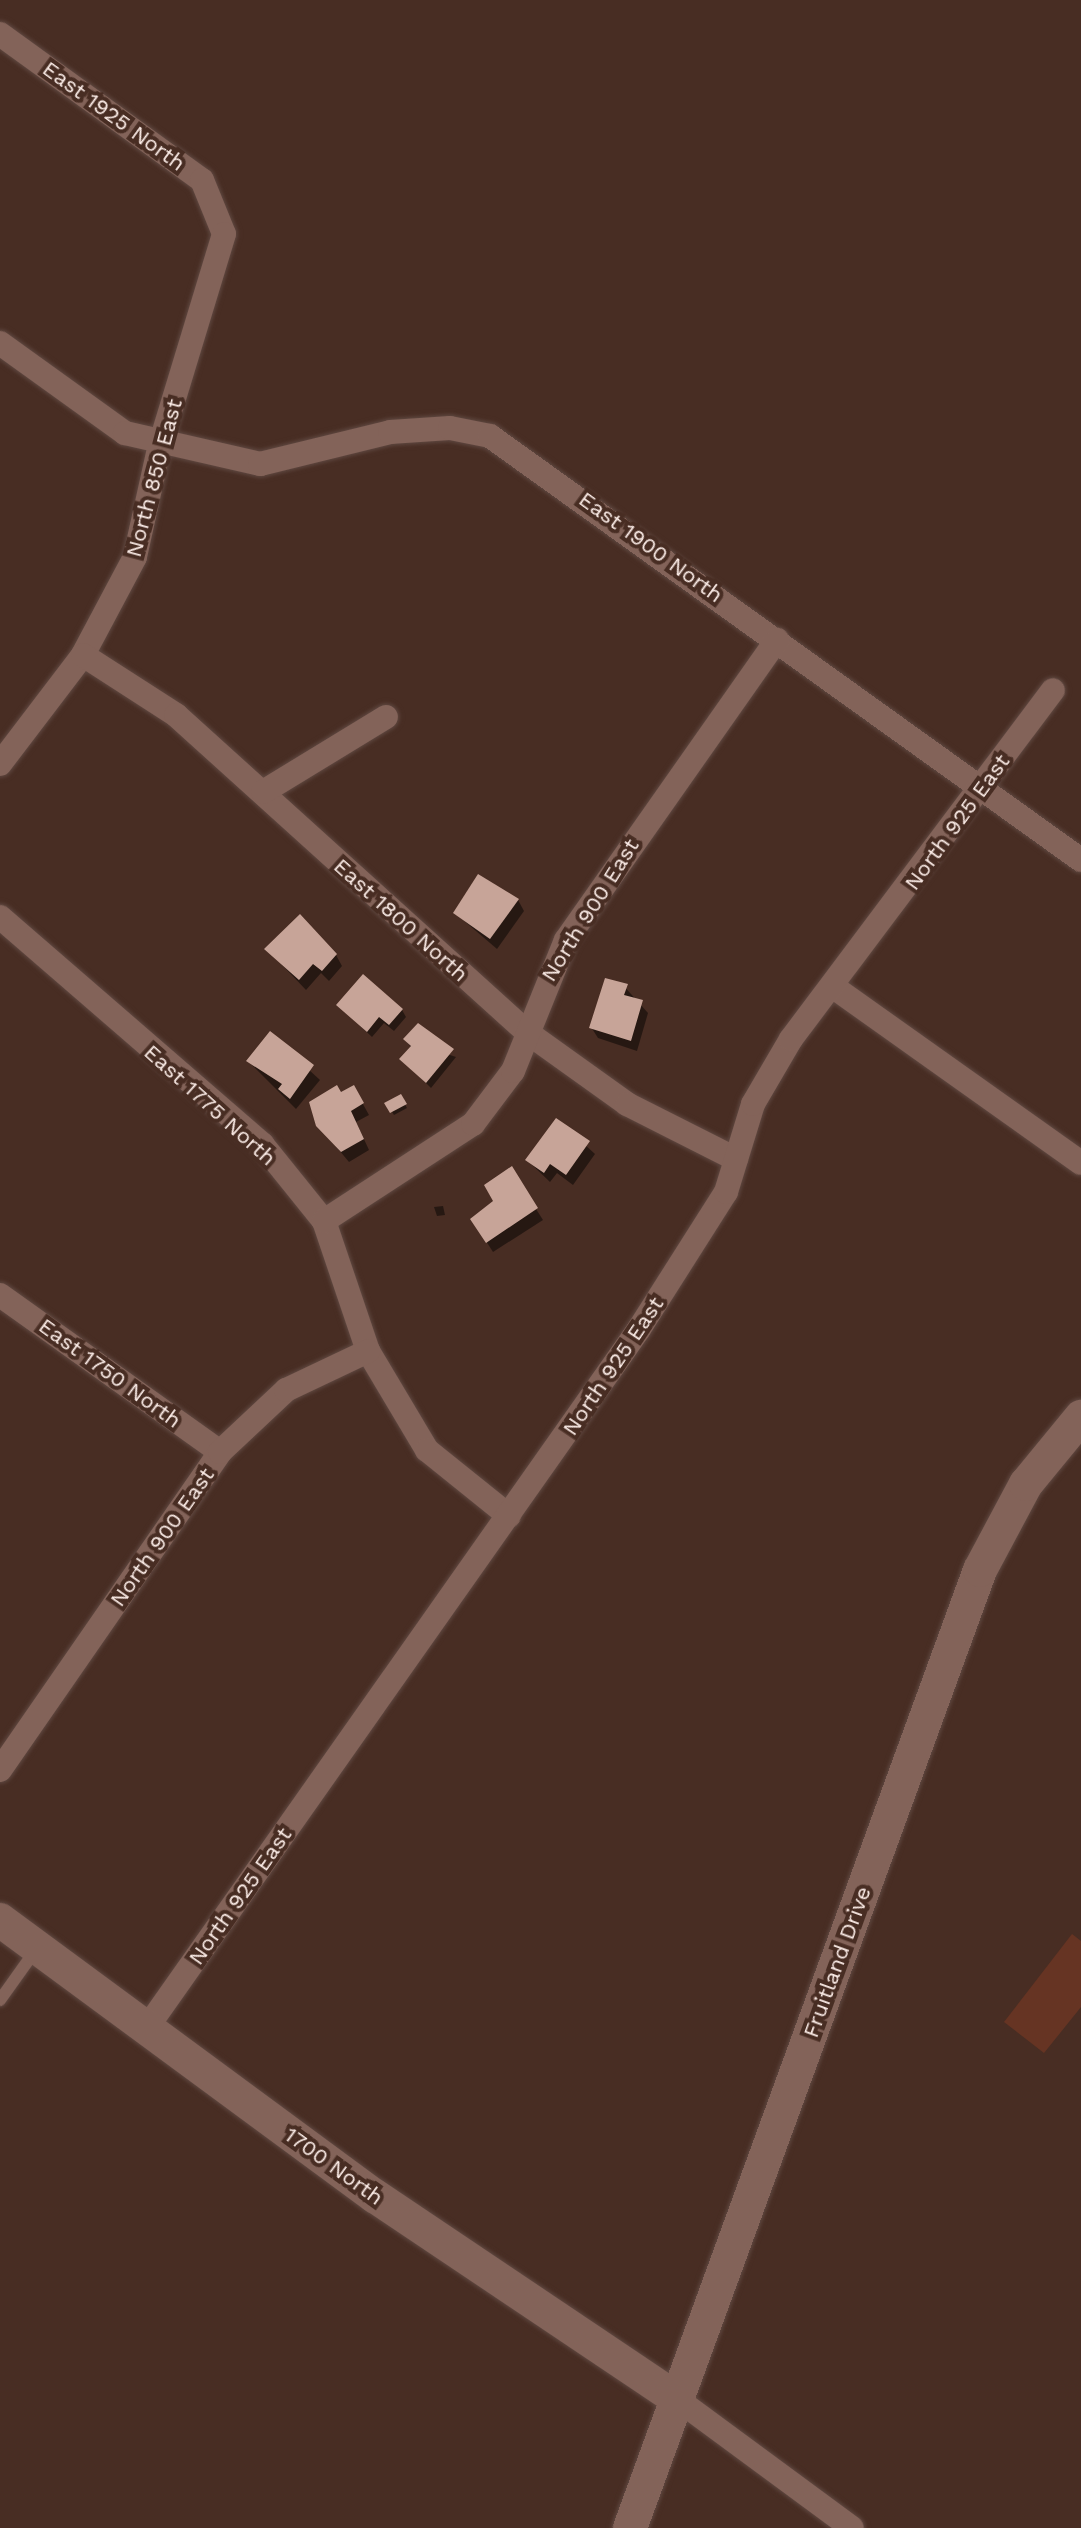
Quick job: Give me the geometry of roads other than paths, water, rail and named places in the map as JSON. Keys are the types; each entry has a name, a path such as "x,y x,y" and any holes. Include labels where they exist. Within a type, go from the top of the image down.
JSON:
{"street":[{"name":"East 1925 North","path":"0,34 202,180 219,207"},
{"name":"North 850 East","path":"0,764 83,655 135,557 160,444 224,234 219,207"},
{"name":"East 1900 North","path":"0,343 125,433 160,444 260,464 390,432 450,428 490,436 1081,860"},
{"name":"North 900 East","path":"324,1221 473,1124 513,1071 566,940 777,640"},
{"name":"East 1800 North","path":"83,655 176,715 528,1033 627,1104 736,1159"},
{"name":"North 925 East","path":"146,2029 509,1516 719,1205 753,1104 832,986 981,791 1053,690"},
{"path":"263,792 386,717"},
{"name":"East 1775 North","path":"0,917 262,1144 324,1221 368,1351 427,1450 509,1516"},
{"path":"832,986 1081,1163"},
{"name":"East 1750 North","path":"0,1295 220,1452"},
{"name":"North 900 East","path":"0,1770 220,1452 286,1390 368,1351"},
{"name":"Fruitland Drive","path":"630,2528 980,1570 1026,1484 1081,1417"},
{"name":"1700 North","path":"12,1936 146,2029 375,2196 677,2399"},
{"path":"677,2399 852,2528"}],"lane":[{"path":"0,2000 12,1936"}]}
